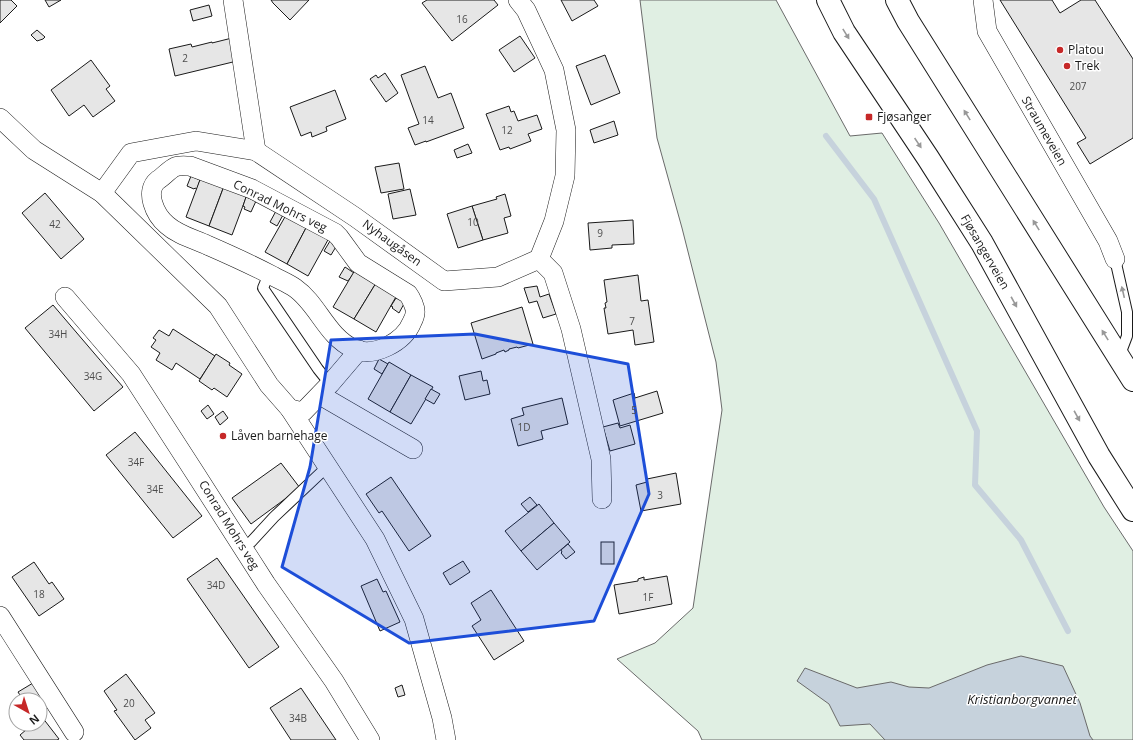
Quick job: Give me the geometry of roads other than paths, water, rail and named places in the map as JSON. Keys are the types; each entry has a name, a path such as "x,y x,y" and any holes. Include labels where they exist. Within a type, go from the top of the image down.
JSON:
{"highway":[{"name":"Fjøsangerveien","path":"828,0 844,32 928,158 982,243 1099,456 1133,510"},
{"path":"897,0 912,27 1133,380"}],"street":[{"path":"233,0 256,151"},
{"path":"518,0 526,10 554,70 566,130 565,176 554,221 539,259 553,273 571,329 600,459 602,499"},
{"name":"Straumeveien","path":"983,0 987,30 1104,235 1115,259"},
{"path":"0,118 34,150 102,194 218,306 269,385 290,409 375,539 414,619 442,718 446,740"},
{"name":"Nyhaugåsen","path":"102,194 131,153 196,141 256,151 355,217 444,281 498,278 539,259"},
{"name":"Conrad Mohrs veg","path":"190,166 252,189 335,233 358,263 408,294 415,313 411,325 394,343 384,348 374,350 359,350 339,339 307,300 295,288 246,262 178,232 166,224 160,217 151,198 152,187 156,182 175,167 190,166"},
{"name":"Conrad Mohrs veg","path":"65,297 131,374 266,584 334,681 370,740"},
{"path":"290,409 303,412 325,390 359,350"},
{"path":"325,390 413,450"},
{"path":"0,616 74,732"}],"lane":[{"path":"1115,259 1127,312 1127,336 1119,357"},
{"path":"269,274 263,288 318,369 325,390"},
{"path":"243,548 251,542 274,517 328,466"}],"water":[{"name":"Kristianborgvannet","path":"1021,656 1063,666 1080,703 1090,736 1093,740 885,740 870,724 840,726 829,704 797,681 805,668 857,688 891,682 909,687 929,688 987,665"}],"waterway":[{"path":"826,136 874,199 977,431 975,485 1021,540 1068,631"}],"place":[{"name":"Platou","path":"1060,50"},
{"name":"Trek","path":"1067,66"},
{"name":"Fjøsanger","path":"869,117"},
{"name":"Låven barnehage","path":"223,436"}]}
